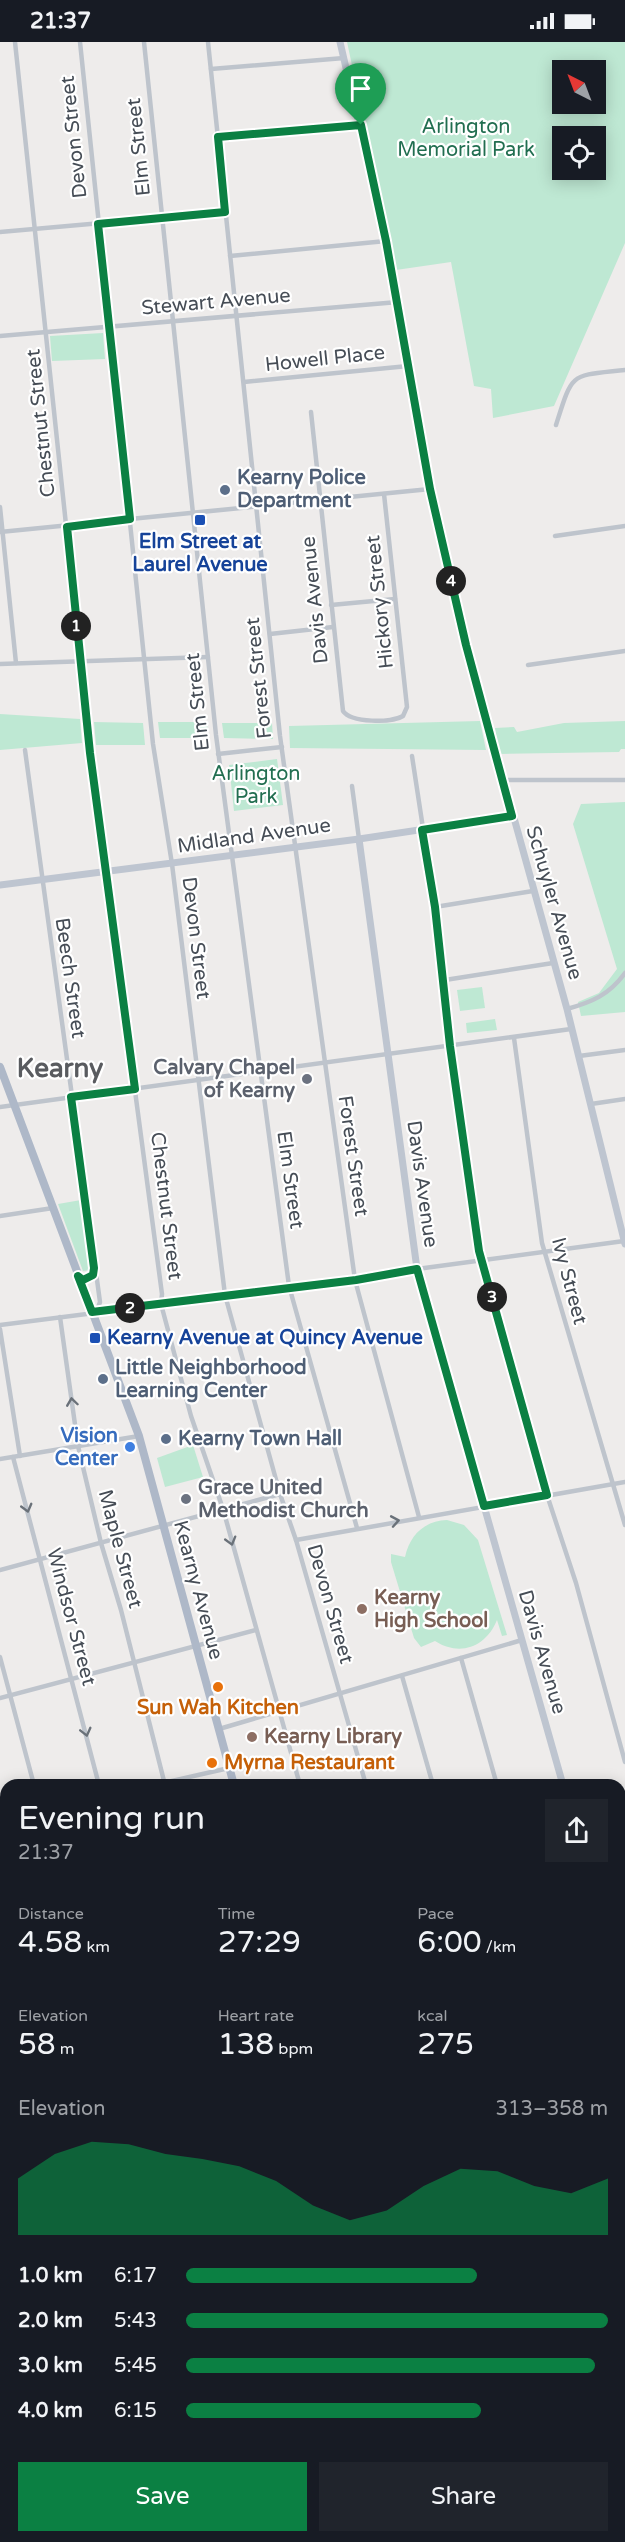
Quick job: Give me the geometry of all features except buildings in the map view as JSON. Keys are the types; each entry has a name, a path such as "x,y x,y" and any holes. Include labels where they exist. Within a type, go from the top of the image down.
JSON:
{"main road":[{"name":"Kearny Avenue","path":"0,1067 139,1436 232,1779"},
{"path":"78,1276 83,1280 89,1278 93,1275 94,1268"}],"street":[{"name":"Chestnut Street","path":"15,42 90,753 162,1294 161,1304 191,1416 223,1509 298,1779"},
{"name":"Devon Street","path":"80,42 153,744 172,864 225,1295 280,1494 296,1540 364,1779"},
{"name":"Elm Street","path":"144,42 218,754 289,1286 357,1528"},
{"name":"Forest Street","path":"208,42 282,747 356,1280 419,1517"},
{"name":"Schuyler Avenue","path":"340,42 386,241 430,489 466,645 567,1009 625,1242"},
{"path":"211,69 344,58"},
{"path":"218,137 361,125"},
{"path":"0,232 225,212"},
{"path":"230,256 386,241"},
{"name":"Stewart Avenue","path":"0,336 398,302"},
{"name":"Howell Place","path":"244,382 409,366"},
{"path":"556,425 568,387 581,375 625,370"},
{"name":"Davis Avenue","path":"311,412 333,627 345,715 353,719 394,720 404,716 407,707"},
{"path":"1,532 430,489"},
{"name":"Hickory Street","path":"384,494 407,707"},
{"path":"0,507 16,663"},
{"path":"555,536 625,526"},
{"path":"331,605 395,599"},
{"path":"270,634 333,627"},
{"path":"528,665 625,651"},
{"path":"0,664 208,657"},
{"path":"218,754 282,747"},
{"name":"Beech Street","path":"25,750 100,1302 97,1311 92,1312"},
{"path":"412,756 445,980 450,1046 482,1261 547,1495 576,1583 625,1762"},
{"path":"502,780 625,780"},
{"name":"Davis Avenue","path":"352,786 417,1269 561,1779"},
{"name":"Midland Avenue","path":"0,885 107,873 512,816"},
{"path":"435,907 534,891"},
{"path":"445,980 553,963"},
{"path":"567,1009 605,995 618,984 624,974"},
{"path":"0,1107 389,1056 571,1029"},
{"name":"Ivy Street","path":"514,1038 542,1243 625,1526"},
{"path":"579,1056 625,1050"},
{"path":"591,1104 625,1099"},
{"path":"0,1216 53,1208"},
{"path":"0,1327 92,1312 289,1286 356,1280 417,1269 625,1242"},
{"name":"Maple Street","path":"60,1317 78,1446 101,1543 164,1779"},
{"name":"Windsor Street","path":"0,1327 17,1456 40,1559 97,1779"},
{"path":"0,1459 139,1436"},
{"path":"296,1540 625,1482"},
{"path":"0,1570 280,1494"},
{"path":"0,1698 256,1630"},
{"path":"219,1729 522,1640"},
{"path":"0,1657 32,1779"},
{"path":"461,1658 495,1779"},
{"path":"402,1676 431,1779"},
{"path":"185,1779 229,1768"}],"green space":[{"name":"Arlington Memorial Park","path":"347,42 625,42 625,243 554,406 493,418 491,389 474,386 451,262 396,270"},
{"path":"103,333 105,359 52,361 50,336"},
{"path":"0,714 80,719 82,743 0,750"},
{"path":"480,721 486,750 290,748 289,726"},
{"path":"625,721 625,749 619,752 499,754 495,728 514,727 517,732 564,723"},
{"path":"94,722 143,723 145,745 96,745"},
{"path":"158,722 207,722 208,738 160,738"},
{"path":"222,723 272,723 273,739 224,738"},
{"name":"Arlington Park","path":"277,759 283,805 234,811 229,765"},
{"path":"625,802 625,1012 581,1016 578,1002 599,993 617,969 573,824 581,804"},
{"path":"482,987 485,1008 460,1011 457,990"},
{"path":"495,1019 497,1030 467,1033 466,1023"},
{"path":"81,1200 90,1270 83,1271 58,1204"},
{"path":"193,1445 203,1477 165,1487 157,1458"},
{"path":"447,1520 464,1525 478,1540 507,1635 502,1636 497,1620 486,1637 479,1643 463,1649 444,1646 435,1641 421,1647 414,1638 391,1562 391,1554 405,1557 410,1542 425,1526"}],"place":[{"name":"Kearny Police Department","path":"225,490"},
{"name":"Elm Street at Laurel Avenue","path":"200,520"},
{"name":"Calvary Chapel of Kearny","path":"307,1079"},
{"name":"Kearny Avenue at Quincy Avenue","path":"95,1338"},
{"name":"Little Neighborhood Learning Center","path":"103,1379"},
{"name":"Kearny Town Hall","path":"166,1439"},
{"name":"Vision Center","path":"130,1447"},
{"name":"Grace United Methodist Church","path":"186,1499"},
{"name":"Kearny High School","path":"362,1609"},
{"name":"Sun Wah Kitchen","path":"218,1687"},
{"name":"Kearny Library","path":"252,1737"},
{"name":"Myrna Restaurant","path":"212,1763"}],"district":[{"name":"Kearny","path":"60,1068"}],"route":[{"path":"361,125 398,302 430,489 466,645 512,816 422,830 445,980 450,1046 479,1251 547,1495 484,1506 458,1407 417,1269 356,1280 289,1286 92,1312 78,1276 83,1280 92,1277 94,1268 71,1097 135,1089 90,753 67,527 130,519 98,224 225,212 218,137 361,125"}]}
